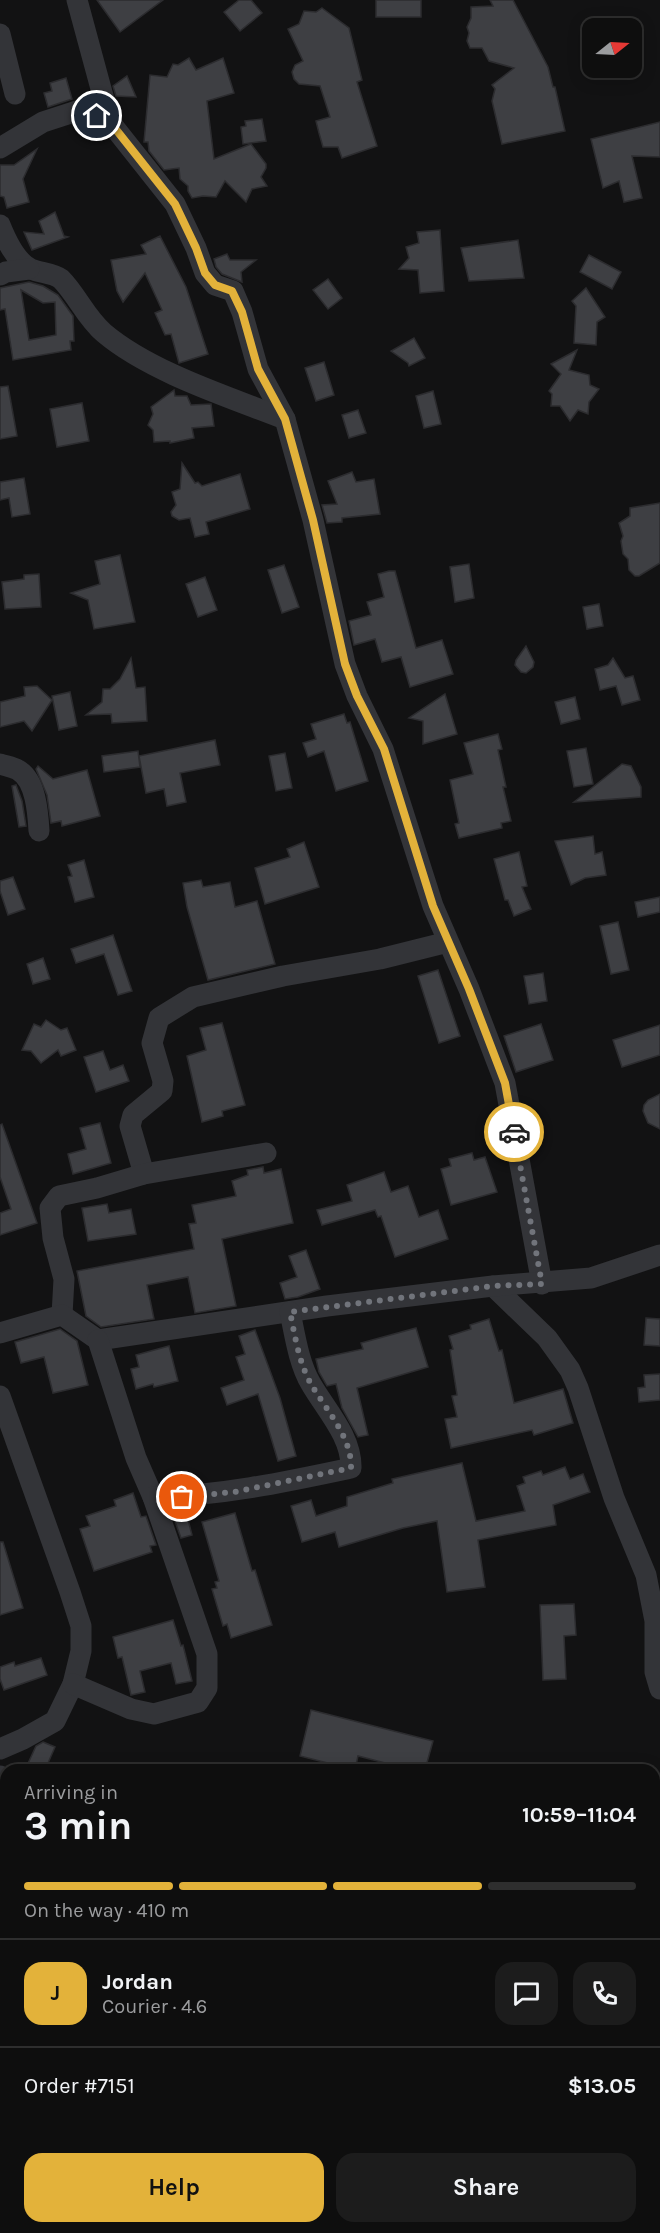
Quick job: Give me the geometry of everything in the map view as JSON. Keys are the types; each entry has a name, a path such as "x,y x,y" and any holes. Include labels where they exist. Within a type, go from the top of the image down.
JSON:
{"street":[{"path":"76,0 110,122 175,204 205,273 215,285 232,291 242,312 258,369 285,419 313,520 345,664 357,696 384,749 433,906 505,1083 542,1284"},
{"path":"0,33 15,94"},
{"path":"0,148 43,122 83,109 110,122"},
{"path":"0,225 8,246 29,269"},
{"path":"0,275 29,269 60,278 103,332 142,358 170,373 285,419"},
{"path":"0,764 20,771 31,786 37,804 39,831"},
{"path":"144,1173 130,1126 132,1115 162,1091 163,1081 152,1043 159,1018 193,997 283,976 380,959 448,942"},
{"path":"62,1315 64,1279 53,1238 50,1208 59,1196 98,1188 144,1173 266,1153"},
{"path":"98,1340 493,1286 542,1284 591,1278 660,1255"},
{"path":"493,1286 547,1338 570,1370 578,1388 614,1498 646,1575 655,1621 655,1672 660,1689"},
{"path":"153,1497 234,1492 351,1468 351,1455 302,1364 290,1312"},
{"path":"0,1333 62,1315"},
{"path":"62,1315 98,1340 136,1458 153,1497 207,1654 207,1688 198,1702 154,1714 131,1709 73,1684"},
{"path":"0,1396 81,1626 81,1651 73,1684 55,1721 0,1749"}],"building":[{"path":"97,0 163,0 120,32"},
{"path":"239,0 251,0 262,13 240,31 224,12"},
{"path":"376,0 421,0 421,17 376,17"},
{"path":"490,0 513,0 548,67 565,131 502,144 492,101 495,89 492,85 514,68 489,61 482,48 470,48 467,41 471,7 493,6"},
{"path":"322,8 349,28 362,80 357,82 377,146 342,158 338,147 323,147 316,121 330,117 320,86 299,84 292,72 295,65 303,61 288,29 299,24 304,11 316,12"},
{"path":"189,58 196,70 223,58 234,93 207,101 214,159 251,144 266,164 261,177 267,186 252,189 246,202 225,181 216,197 192,198 188,186 180,179 179,168 164,170 149,151 148,142 144,142 150,75 167,77 173,64 178,65"},
{"path":"127,76 136,97 116,96 113,86"},
{"path":"66,78 72,99 48,107 44,93 52,91 50,83"},
{"path":"262,119 266,141 243,144 241,127 246,126 245,121"},
{"path":"660,122 660,157 632,156 642,198 624,202 619,181 603,188 591,139"},
{"path":"37,149 23,179 29,202 7,208 4,197 0,196 0,165 14,165"},
{"path":"55,212 64,236 68,237 32,250 24,232 44,234 39,221"},
{"path":"440,230 444,291 420,293 418,270 399,269 409,258 406,247 419,243 417,232"},
{"path":"160,236 186,287 208,354 179,363 171,334 165,335 155,313 162,310 145,273 123,302 117,291 111,260 146,254 141,245"},
{"path":"518,240 524,278 469,281 461,248"},
{"path":"227,254 230,260 256,260 241,272 242,282 222,274 216,267 214,259"},
{"path":"589,255 621,272 612,289 580,272"},
{"path":"328,279 342,298 328,309 313,290"},
{"path":"29,282 43,286 58,295 73,316 74,341 70,341 71,350 13,360 5,309 0,310 0,288","holes":["21,290 43,303 55,302 56,335 29,340"]},
{"path":"586,288 605,317 597,322 596,345 574,343 576,306 572,301"},
{"path":"414,338 425,358 409,366 391,351"},
{"path":"577,350 569,370 589,375 590,385 599,389 589,402 588,414 578,410 570,421 560,406 551,406 552,394 549,391 561,374 551,364"},
{"path":"324,362 334,395 316,401 305,368"},
{"path":"8,386 17,436 0,439 0,387"},
{"path":"174,390 175,396 187,396 191,405 211,404 214,426 192,428 194,438 170,443 170,441 154,442 153,430 148,425 153,414 151,407"},
{"path":"433,391 441,424 424,428 416,396"},
{"path":"82,403 89,441 57,447 50,409"},
{"path":"358,410 366,433 349,438 342,415"},
{"path":"182,463 195,483 198,482 202,486 240,474 250,509 206,522 209,534 195,537 190,518 179,520 172,516 171,512 176,505 172,492 180,489"},
{"path":"352,472 356,482 374,479 380,514 342,518 342,522 327,523 322,505 337,504 328,481"},
{"path":"24,478 30,514 12,517 9,498 0,500 0,482"},
{"path":"660,503 660,563 639,576 635,576 629,570 628,559 623,554 621,541 623,536 619,523 630,516 630,508"},
{"path":"120,555 135,622 94,629 88,600 71,593 100,584 95,561"},
{"path":"469,564 474,598 455,602 450,567"},
{"path":"284,565 299,607 282,613 268,570"},
{"path":"395,571 416,648 442,640 453,674 410,687 401,657 382,662 375,639 354,645 349,621 371,615 367,602 384,597 378,574"},
{"path":"39,574 41,607 5,609 2,582 24,579 24,575"},
{"path":"205,577 217,610 198,617 186,584"},
{"path":"599,604 603,626 587,629 583,607"},
{"path":"526,646 534,662 533,667 526,673 521,672 515,665"},
{"path":"131,658 136,688 145,687 147,721 112,723 111,714 86,715 102,702 103,689 110,689 120,679"},
{"path":"613,658 625,678 633,676 640,700 622,705 616,686 600,690 595,669 608,665"},
{"path":"37,686 52,700 32,731 24,721 0,727 0,702 25,696 24,687"},
{"path":"70,692 77,726 59,730 52,696"},
{"path":"445,694 457,734 423,744 423,721 409,718"},
{"path":"575,697 580,719 561,724 555,702"},
{"path":"344,714 347,723 350,722 368,781 336,791 324,751 308,757 303,743 316,739 311,724"},
{"path":"498,734 502,749 498,750 506,787 503,787 511,821 501,823 502,828 459,838 455,824 459,823 450,780 473,774 464,743"},
{"path":"215,740 220,765 180,773 186,802 167,806 164,789 146,793 139,756"},
{"path":"586,748 593,784 574,787 567,751"},
{"path":"138,751 140,767 104,772 102,756"},
{"path":"285,753 292,788 276,791 269,756"},
{"path":"622,764 631,766 641,787 641,797 574,802"},
{"path":"38,766 53,779 87,770 100,816 62,826 61,821 51,823 47,795 36,769"},
{"path":"16,785 22,801 26,826 19,827 12,786"},
{"path":"593,836 595,854 602,852 606,875 585,878 571,885 555,841"},
{"path":"304,842 319,887 265,904 255,868 290,857 287,849"},
{"path":"519,852 527,886 522,887 531,909 514,916 508,900 505,900 494,859"},
{"path":"84,860 94,897 75,902 68,877 72,876 68,865"},
{"path":"13,877 25,909 8,915 0,891 0,881"},
{"path":"201,880 203,887 230,882 235,907 257,901 275,964 208,980 187,907 183,883"},
{"path":"660,897 660,912 638,917 635,902"},
{"path":"618,922 629,970 611,974 600,926"},
{"path":"113,935 132,991 118,995 104,954 76,963 71,949"},
{"path":"43,958 50,979 33,984 27,964"},
{"path":"438,970 460,1036 439,1043 418,976"},
{"path":"543,973 547,1001 529,1004 524,976"},
{"path":"46,1020 61,1030 67,1028 76,1050 61,1056 58,1050 41,1063 31,1051 22,1050 34,1024 41,1027"},
{"path":"222,1023 245,1105 222,1111 223,1116 202,1122 187,1056 206,1050 200,1028"},
{"path":"541,1024 553,1060 516,1072 504,1036"},
{"path":"660,1025 660,1055 622,1067 613,1040"},
{"path":"103,1051 110,1070 123,1065 129,1081 96,1092 84,1057"},
{"path":"660,1094 660,1129 648,1123 643,1111 648,1100"},
{"path":"100,1123 111,1163 73,1174 68,1154 86,1149 80,1128"},
{"path":"2,1124 37,1223 0,1235 0,1213 11,1209 0,1177 0,1125"},
{"path":"472,1153 474,1160 485,1157 497,1192 451,1205 441,1169 451,1166 449,1159"},
{"path":"263,1167 264,1173 281,1169 293,1223 222,1239 236,1306 195,1313 188,1277 147,1285 154,1319 101,1327 86,1316 77,1271 194,1249 189,1224 196,1223 192,1205 236,1196 232,1181 248,1175 247,1170"},
{"path":"384,1172 391,1192 408,1186 419,1217 438,1210 448,1239 395,1257 381,1216 378,1217 375,1210 322,1225 317,1210 352,1201 347,1185"},
{"path":"107,1204 109,1213 131,1209 136,1234 88,1241 82,1208"},
{"path":"306,1250 320,1289 285,1299 280,1283 297,1277 289,1256"},
{"path":"646,1318 660,1319 660,1346 644,1345"},
{"path":"489,1319 499,1351 502,1350 514,1403 563,1389 573,1423 534,1435 532,1430 451,1448 445,1419 457,1417 452,1396 457,1395 450,1350 453,1349 449,1336 471,1329 470,1325"},
{"path":"416,1328 428,1367 357,1388 368,1435 358,1437 342,1408 336,1384 327,1386 319,1372 316,1359 363,1349 361,1343"},
{"path":"60,1329 77,1341 88,1385 53,1393 44,1357 21,1363 15,1342"},
{"path":"255,1330 280,1398 296,1456 278,1461 258,1394 227,1405 221,1388 244,1380 236,1357 245,1354 239,1336"},
{"path":"169,1346 178,1381 136,1389 131,1369 139,1367 136,1355"},
{"path":"660,1374 660,1400 639,1402 638,1388 645,1387 644,1375"},
{"path":"462,1463 476,1521 525,1511 517,1486 525,1483 523,1477 541,1471 543,1475 565,1467 570,1479 583,1474 590,1492 553,1505 556,1525 478,1540 485,1587 447,1592 437,1521 403,1528 339,1547 335,1532 302,1542 291,1506 311,1500 316,1516 347,1506 347,1497 393,1483 392,1479"},
{"path":"133,1493 141,1517 146,1516 156,1545 150,1546 152,1552 94,1571 80,1529 90,1526 86,1516 116,1506 114,1500"},
{"path":"185,1508 192,1535 181,1538 171,1510"},
{"path":"235,1513 252,1571 255,1570 272,1625 231,1638 227,1624 223,1626 212,1589 217,1588 215,1582 219,1581 202,1522"},
{"path":"0,1542 3,1542 23,1608 0,1615"},
{"path":"574,1604 576,1635 564,1636 566,1679 543,1680 540,1605"},
{"path":"173,1620 181,1646 183,1645 192,1681 176,1684 171,1663 140,1671 145,1692 131,1695 122,1657 118,1658 113,1637"},
{"path":"41,1658 47,1675 4,1690 0,1679 0,1667 14,1662 15,1666"},
{"path":"311,1710 433,1741 427,1764 389,1764 358,1756 356,1764 331,1764 300,1756"},
{"path":"43,1742 55,1747 48,1764 28,1764 36,1746"}],"way so far":[{"path":"182,1497 234,1492 351,1468 351,1455 339,1429 311,1384 302,1364 290,1312 493,1286 542,1284 514,1132"}],"route":[{"path":"97,116 110,122 175,204 205,273 215,285 232,291 242,312 258,369 285,419 313,520 345,664 357,696 384,749 433,906 469,989 505,1083 514,1132"}]}
